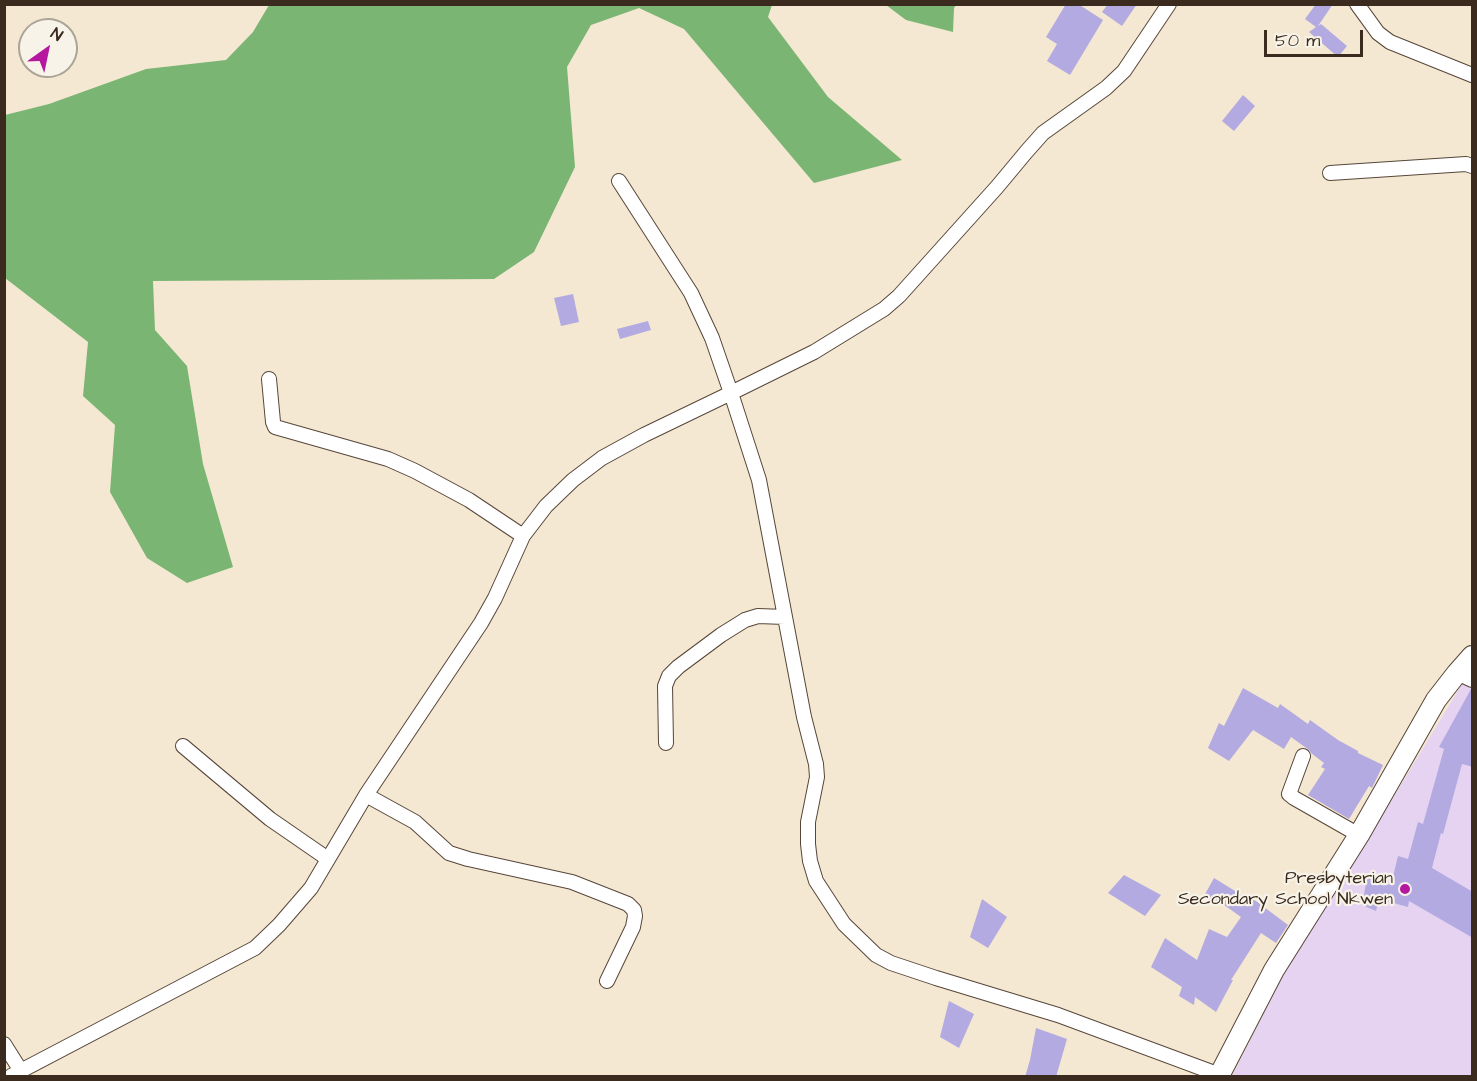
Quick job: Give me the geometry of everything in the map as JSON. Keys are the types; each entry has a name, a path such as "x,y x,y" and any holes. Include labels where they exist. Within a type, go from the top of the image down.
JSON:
{"street":[{"path":"4,1044 16,1074 255,948 279,925 311,888 366,795 482,623 523,536 546,506 573,480 602,458 814,352 884,309 899,296 1043,133 1106,88 1124,71 1168,4"},
{"path":"1357,4 1378,33 1390,42 1473,75"},
{"path":"1330,173 1466,164 1473,166"},
{"path":"619,181 691,293 712,338 731,393 759,480 817,777 808,822 810,861 816,881 844,924 876,955 891,963 936,978 1058,1015 1219,1076 1274,970 1359,835 1436,700 1465,677 1473,656"},
{"path":"269,379 275,427 388,459 469,500 523,536"},
{"path":"666,743 665,686 669,676 687,660 745,620 758,616 785,617"},
{"path":"183,746 270,819 328,859"},
{"path":"1303,756 1289,794 1359,835"},
{"path":"366,795 415,822 449,853 572,882 628,904 634,910 633,927 608,981"}],"shaded area":[{"name":"Presbyterian Secondary School Nkwen","path":"1462,684 1472,688 1472,1076 1232,1076 1288,966"}],"green space":[{"path":"269,5 772,5 768,17 828,97 902,160 814,183 684,29 639,8 591,25 567,67 575,167 534,252 494,279 153,281 155,330 187,366 203,464 233,567 187,583 147,558 110,492 115,425 83,396 88,342 5,278 5,115 49,104 146,69 226,60 253,32"},
{"path":"886,5 956,5 953,32 906,20"}],"building":[{"path":"1066,4 1078,4 1103,20 1070,75 1047,61 1057,44 1046,37"},
{"path":"1108,4 1137,4 1122,26 1102,12"},
{"path":"1316,4 1333,4 1318,26 1321,24 1347,46 1338,57 1309,32 1316,27 1305,19"},
{"path":"1243,95 1255,106 1234,131 1222,121"},
{"path":"573,294 579,322 561,326 554,298"},
{"path":"648,321 651,330 620,339 617,329"},
{"path":"1243,688 1278,708 1280,704 1308,724 1310,720 1358,753 1383,765 1372,788 1369,786 1349,819 1308,795 1325,769 1321,767 1324,763 1291,737 1284,749 1253,730 1229,761 1208,748 1219,723 1224,726"},
{"path":"1473,689 1473,767 1462,764 1432,868 1473,892 1473,938 1409,901 1408,907 1379,899 1376,911 1362,905 1367,878 1391,885 1398,856 1408,859 1418,822 1423,824 1444,749 1439,747"},
{"path":"1124,875 1161,895 1145,916 1108,893"},
{"path":"1214,878 1264,906 1288,925 1276,943 1261,933 1231,980 1233,980 1216,1012 1195,997 1194,1005 1179,996 1182,987 1151,967 1165,938 1197,960 1209,929 1227,937 1241,917 1220,902 1218,904 1204,896"},
{"path":"982,899 1007,917 988,948 970,937"},
{"path":"949,1001 974,1014 959,1048 940,1037"},
{"path":"1036,1028 1067,1039 1056,1077 1025,1077"}],"place":[{"name":"Presbyterian Secondary School Nkwen","path":"1405,889"}]}
